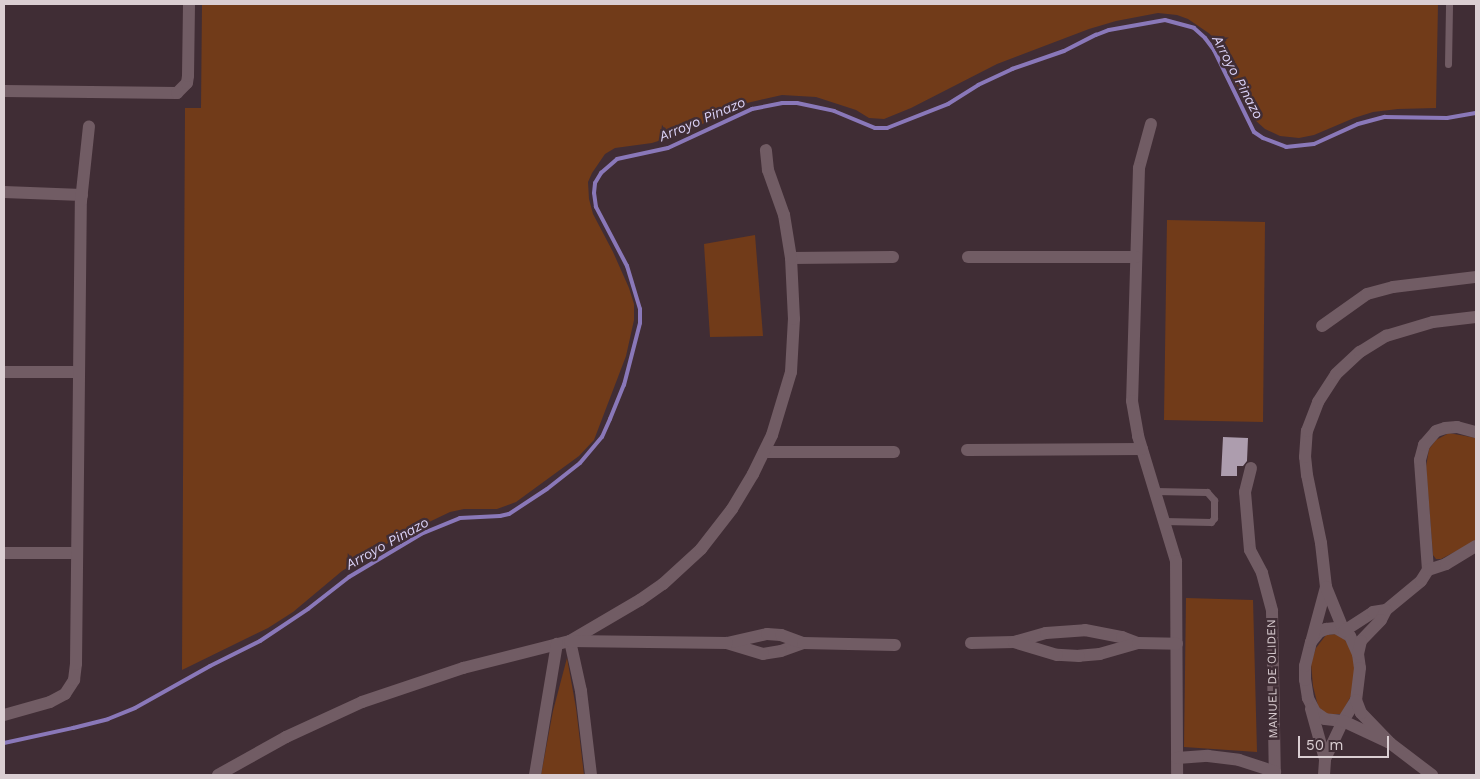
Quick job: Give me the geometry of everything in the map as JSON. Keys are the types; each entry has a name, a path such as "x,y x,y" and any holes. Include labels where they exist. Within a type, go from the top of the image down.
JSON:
{"street":[{"path":"4,91 177,93 187,83 188,76 188,4"},
{"path":"1151,124 1139,168 1132,401 1138,436 1176,561 1177,775"},
{"path":"4,715 50,702 65,694 70,688 76,664 82,195 89,126"},
{"path":"570,641 640,600 681,570 732,509 764,452 781,410 790,372 794,319 791,258 784,215 768,170 766,150"},
{"path":"4,192 82,195"},
{"path":"791,258 893,257"},
{"path":"968,257 1136,257"},
{"path":"1322,326 1367,294 1393,287 1476,277"},
{"path":"1358,654 1352,640 1344,631 1326,587 1321,543 1307,475 1305,457 1308,431 1318,402 1336,374 1372,344 1401,331 1451,320 1476,317"},
{"path":"1451,320 1476,325"},
{"path":"4,372 79,372"},
{"path":"1325,760 1343,721 1356,700 1360,683 1358,654 1361,641 1381,620 1386,610 1421,581 1428,570 1420,460 1424,445 1436,431 1457,427 1476,432"},
{"path":"967,450 1142,449"},
{"path":"764,452 894,452"},
{"name":"MANUEL DE OLIDEN","path":"1251,468 1245,492 1250,550 1262,573 1272,611 1275,774"},
{"path":"1428,570 1446,564 1476,546"},
{"path":"4,553 77,553"},
{"path":"1324,775 1325,760 1305,680 1305,666 1326,587"},
{"path":"1344,631 1372,612 1386,610"},
{"path":"1311,642 1319,632 1326,629 1336,628 1344,631"},
{"path":"971,643 1014,642 1046,633 1085,630 1122,637 1138,644"},
{"path":"218,775 286,737 362,702 463,668 570,641 727,643 767,634 781,635 803,642 895,645"},
{"path":"570,641 580,691 591,775"},
{"path":"727,643 763,654 781,651 803,642"},
{"path":"1014,642 1057,655 1079,656 1100,654 1138,644 1177,644"},
{"path":"535,775 557,644"},
{"path":"1356,700 1361,713 1390,743 1432,775"},
{"path":"1311,706 1320,716 1343,721 1390,743"},
{"path":"1177,758 1208,756 1239,760 1275,774"}],"lane":[{"path":"1448,64 1449,4"},
{"path":"1155,491 1207,492 1214,500 1214,518 1211,522 1164,521"}],"shaded area":[{"path":"202,4 1438,4 1436,108 1373,112 1314,135 1299,138 1280,136 1265,129 1255,120 1210,34 1188,19 1177,15 1158,13 1116,21 1089,29 997,64 911,108 884,119 869,118 856,110 816,97 782,95 747,103 683,133 652,143 615,148 605,154 592,173 588,182 589,199 593,214 629,288 634,304 634,320 626,356 594,440 579,456 516,502 497,509 464,509 450,512 427,523 388,543 342,571 293,612 268,628 182,670 185,108 201,108"},
{"path":"1167,220 1265,222 1263,422 1164,420"},
{"path":"755,235 763,336 710,337 704,244"},
{"path":"1449,433 1476,438 1476,541 1441,559 1436,559 1433,555 1426,467 1429,449 1436,440"},
{"path":"1186,598 1253,600 1257,752 1184,747"},
{"path":"1337,634 1343,637 1354,654 1356,687 1341,714 1324,714 1318,706 1313,686 1311,663 1316,648 1326,635"},
{"path":"567,658 576,708 584,775 541,775 553,711"}],"building":[{"path":"1223,437 1248,438 1247,461 1243,466 1237,466 1237,476 1221,476"}],"waterway":[{"name":"Arroyo Pinazo","path":"4,743 108,719 135,708 210,666 260,641 308,609 349,577 421,534 460,518 509,514 547,489 580,463 602,437 610,419 624,385 640,323 640,309 627,266 596,207 594,193 595,183 601,173 617,159 668,148 752,109 782,103 797,103 834,111 875,128 887,128 948,104 978,85 1012,69 1064,51 1096,35 1109,30 1165,20 1194,28 1205,38 1214,50 1254,132 1263,138 1286,147 1314,144 1358,124 1385,117 1447,118 1476,113"}]}
